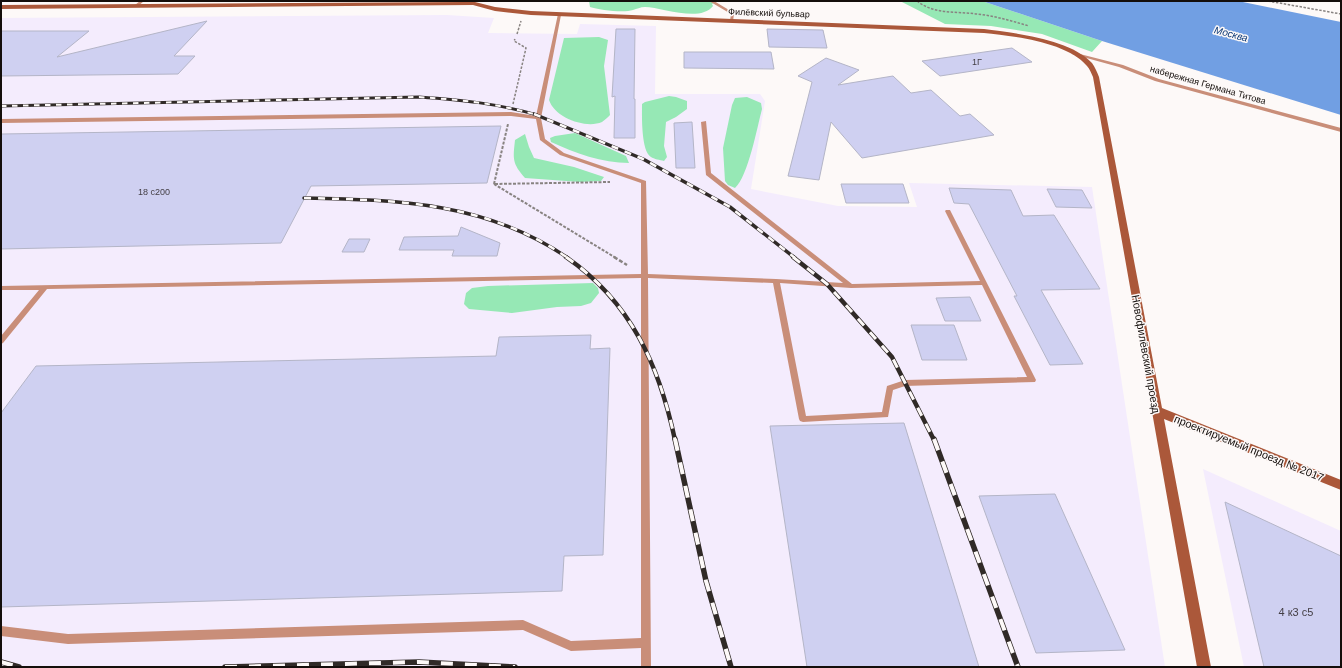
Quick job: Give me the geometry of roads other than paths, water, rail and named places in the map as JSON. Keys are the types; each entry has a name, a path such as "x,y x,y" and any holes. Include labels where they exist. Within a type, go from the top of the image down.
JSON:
{"street":[{"name":"Филёвский бульвар","path":"464,1 512,12 560,15 984,31 1022,36 1072,52"},
{"path":"1,7 136,6 216,3 474,4"},
{"name":"Новофилёвский проезд","path":"1072,52 1089,63 1096,77 1204,667"},
{"name":"проектируемый проезд № 2017","path":"1157,410 1341,485"}],"lane":[{"path":"136,6 142,1"},
{"path":"711,1 733,14 732,21"},
{"path":"560,15 538,118 543,140 562,154 644,182 646,667"},
{"name":"набережная Германа Титова","path":"1072,52 1121,66 1157,80 1341,130"},
{"path":"1,121 511,114 538,118"},
{"path":"704,122 708,174 851,286"},
{"path":"776,281 803,418 884,415 890,388 905,383 1032,380 948,211"},
{"path":"1,288 644,276 776,281 851,286 984,283"},
{"path":"1,341 46,287"},
{"path":"1,631 68,639 523,625 571,646 646,643"}],"water":[{"name":"Москва","path":"982,1 1238,1 1341,22 1341,115 1102,41"}],"railway":[{"path":"1,106 419,97 478,103 536,115"},
{"path":"536,115 643,159 730,207 795,258"},
{"path":"304,198 374,200 408,203 473,215 506,225 537,239 568,258"},
{"path":"566,257 589,275 608,294 625,315 639,337 651,361 660,386 675,440"},
{"path":"793,257 827,284 892,357 934,440"},
{"path":"675,439 706,581 731,667"},
{"path":"934,439 1018,667"},
{"path":"1,662 19,667"},
{"path":"225,667 419,662 515,667"}]}
